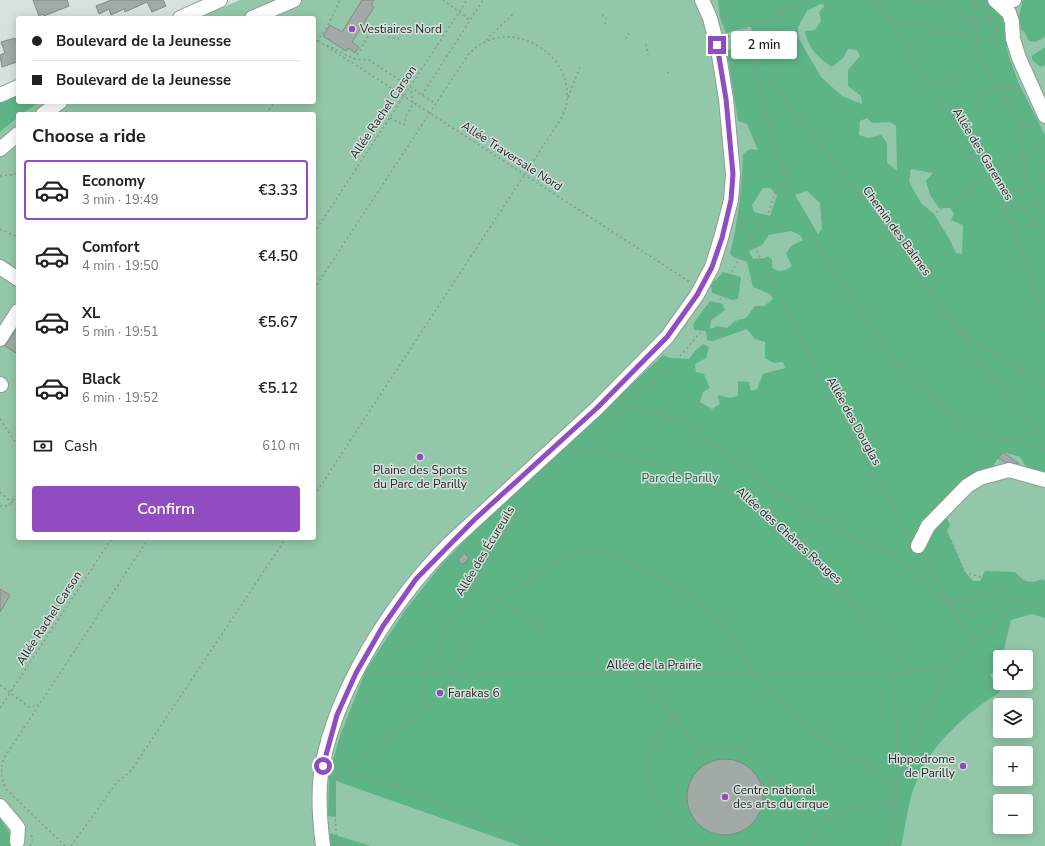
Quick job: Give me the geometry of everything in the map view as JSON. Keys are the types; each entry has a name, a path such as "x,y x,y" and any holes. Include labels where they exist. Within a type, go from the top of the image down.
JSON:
{"street":[{"path":"184,16 220,0"},
{"path":"257,16 294,0"},
{"path":"322,842 320,782 324,757 337,715 356,673 394,610 427,567 474,520 597,408 667,337 683,318 712,267 722,238 731,200 733,174 726,99 717,45 710,18 702,0"},
{"path":"1006,6 1015,46 1030,85 1045,116"},
{"path":"0,95 16,88"},
{"path":"46,112 57,104"},
{"path":"0,149 16,136"},
{"path":"0,267 16,278"},
{"path":"0,339 16,314"},
{"path":"918,546 928,526 967,486 980,478 995,472 1008,470 1045,480"},
{"path":"0,806 18,828 16,845"}],"path":[{"path":"316,43 328,25 340,0"},
{"path":"443,0 459,13 471,20"},
{"name":"Allée Rachel Carson","path":"316,230 467,0"},
{"path":"422,95 483,0"},
{"path":"717,45 720,40 735,35 811,0"},
{"name":"Allée des Garennes","path":"875,0 904,42 929,85 951,118 985,178 1004,207 1037,299 1045,331"},
{"path":"914,0 942,7 972,26 978,33"},
{"path":"946,0 961,10 970,19 977,18 992,21"},
{"path":"974,0 978,33 976,48 981,63 1002,90 1020,126 1026,178 1042,209 1045,210"},
{"path":"978,0 992,21 992,34 995,42"},
{"path":"316,286 468,55 476,46 484,41 515,12"},
{"path":"602,14 606,18 605,26"},
{"path":"888,18 964,34 977,41 995,42 1015,46"},
{"path":"964,34 972,26"},
{"path":"354,59 363,48 373,27 388,37 399,39"},
{"path":"904,42 944,31"},
{"path":"626,39 629,33"},
{"name":"Chemin des Balmes","path":"735,35 894,239 977,359 1045,437"},
{"path":"484,41 496,38 522,39 534,43 543,49 559,66 564,78 567,99"},
{"path":"318,40 354,59 369,60 436,104"},
{"name":"Allée Traversale Nord","path":"318,40 683,279 701,288"},
{"path":"646,44 648,55"},
{"path":"929,85 955,79 966,70 970,55 976,48"},
{"path":"752,58 757,86 787,180 809,231 854,303 895,363 958,421 984,434 1045,449"},
{"path":"316,493 560,122 567,99 581,65"},
{"path":"1002,90 1030,85"},
{"path":"951,118 964,109 976,104 978,97 987,90 1002,90 1030,85"},
{"path":"390,118 404,125 406,116 412,104 410,88"},
{"path":"943,106 964,109"},
{"path":"1020,126 1035,128 1045,125"},
{"path":"894,239 914,225 962,197 985,178 1023,155 1045,144"},
{"path":"0,176 16,174"},
{"path":"993,191 1011,189 1021,190 1045,176"},
{"name":"Allée des Douglas","path":"731,200 834,406 908,533 931,562 948,603 973,644"},
{"path":"1004,207 1016,203 1025,206 1040,205"},
{"path":"1004,207 1030,213 1038,218"},
{"path":"1013,234 1038,218 1042,209"},
{"path":"1032,223 1042,226 1045,225"},
{"path":"0,229 16,236"},
{"path":"1037,299 1045,292"},
{"path":"1040,311 1045,310"},
{"path":"1041,318 1045,321"},
{"path":"958,330 1045,385"},
{"path":"617,412 640,410 683,421 753,474 774,492 855,538 895,556 948,603 970,613 981,615 1001,604 1022,599"},
{"path":"0,419 16,443"},
{"name":"Allée des Chênes Rouges","path":"561,440 576,450 626,457 713,479 755,512 844,597 894,651 907,672"},
{"name":"Allée des Écureuils","path":"421,714 426,675 447,630 478,581 531,490 576,450"},
{"path":"0,492 12,502 16,503"},
{"path":"0,506 8,506 16,497"},
{"path":"941,513 941,529 952,542 965,572 982,577 1008,596"},
{"name":"Allée Rachel Carson","path":"0,708 111,540"},
{"path":"66,846 6,789 1,779 1,768 4,758 148,540"},
{"path":"71,846 117,782 130,772 285,540"},
{"path":"457,552 456,560 458,562"},
{"path":"448,675 470,640 500,601 554,563 584,552 615,556 633,563 649,572 710,612 757,674 760,681 781,703 804,724 826,741 861,760 897,791"},
{"path":"472,556 478,581"},
{"path":"948,603 974,597 1008,596 1022,599 1045,600"},
{"path":"500,601 546,631"},
{"path":"898,776 915,746 927,714 951,663 990,629 1000,617 1021,608 1035,606 1045,609"},
{"path":"51,613 59,618"},
{"path":"337,846 333,802 334,780 343,754 345,726 364,702 384,660 396,649 455,617"},
{"name":"Allée de la Prairie","path":"356,673 426,675 894,674 938,668 951,663"},
{"path":"635,674 690,737 704,746 726,748 749,754 764,768 778,792 802,811 824,821"},
{"path":"894,674 898,746 894,846"},
{"path":"334,780 421,714 456,675"},
{"path":"0,685 29,707 39,704"},
{"path":"674,717 649,757 646,773 652,790 668,815 696,845 703,846"},
{"path":"320,782 358,774 368,776 483,819 561,846"},
{"path":"889,846 892,802 890,784"},
{"path":"809,846 824,821 874,804 897,801"},
{"path":"483,819 494,829 541,846"},
{"path":"322,842 336,839 347,846"}],"green space":[{"name":"Parc de Parilly","path":"240,0 1045,0 1045,846 0,846 0,101 16,101 16,104 316,104 316,16 202,16"},
{"path":"718,0 986,0 996,5 1009,22 1003,19 1008,54 1018,82 1045,135 1045,478 1028,471 1020,457 1003,452 994,464 997,467 986,474 977,471 943,508 950,525 947,531 965,572 973,581 980,581 985,571 1015,572 1027,582 1034,582 1042,579 1045,581 1045,618 1032,614 1011,620 1004,650 993,650 993,673 990,675 993,680 993,690 999,690 1000,692 963,719 941,741 924,766 917,780 909,804 901,846 521,846 336,781 336,817 328,816 329,774 340,736 366,670 406,609 442,564 488,517 663,355 670,358 689,359 703,344 709,347 706,358 695,364 696,372 704,374 710,388 703,392 700,402 712,409 720,404 718,398 719,395 730,398 738,396 738,381 749,382 751,391 757,389 763,374 785,368 783,362 774,363 765,358 765,342 755,339 747,329 713,341 707,340 706,331 694,330 693,324 710,301 723,304 725,310 711,320 710,329 718,326 727,328 735,321 746,318 755,306 764,306 773,299 770,294 753,287 747,262 733,257 730,254 739,205 743,154 750,149 758,150 747,124 738,121 727,52 733,46 740,48 748,41 752,33 751,26 726,33 720,18","holes":["820,4 825,5 819,12 821,21 815,30 805,31 808,42 814,52 832,67 843,58 848,49 857,50 860,56 848,70 848,86 861,96 862,104 842,96 821,77 799,39 798,27 807,11","867,118 872,123 890,122 896,126 897,170 887,163 887,143 881,135 868,138 859,135 860,121","911,169 933,173 926,181 930,195 939,208 950,208 954,214 951,220 963,225 962,254 956,253 934,214 921,203 909,182","763,188 770,188 777,195 770,216 754,212 752,205","807,191 820,203 822,229 818,234 795,195","791,231 800,235 803,240 791,246 786,254 792,266 786,270 778,271 772,268 772,260 768,256 765,258 753,259 749,251 762,245 769,235"]},
{"path":"1023,0 1045,0 1045,37 1035,42 1029,41 1024,31 1021,30 1019,16"},
{"path":"1045,47 1045,65 1041,67 1032,60 1032,56"},
{"path":"16,95 16,104 37,104 25,112 16,112 16,119 0,132 0,101"},
{"path":"723,272 741,277 738,299 732,300 712,293 711,285"},
{"path":"0,819 19,846 0,846"},
{"path":"329,833 371,846 330,846"}],"building":[{"path":"33,0 67,0 69,6 44,16 43,14 39,16"},
{"path":"111,0 163,0 166,6 152,12 147,2 125,12 124,9 111,15 109,9 99,14 96,6"},
{"name":"Vestiaires Nord","path":"362,0 374,0 371,5 374,7 352,42 359,47 355,53 348,48 346,51 323,36 330,25 342,32"},
{"path":"15,38 16,62 2,67 0,55 5,53 1,42"},
{"path":"16,330 16,353 5,346"},
{"path":"1003,452 1018,464 1005,462 998,458"},
{"path":"464,553 469,558 462,565 458,560"},
{"path":"0,589 10,595 0,612"},
{"name":"Centre national des arts du cirque","path":"725,759 739,762 752,770 760,783 763,797 760,811 752,824 739,832 725,835 711,832 698,824 690,811 687,797 690,783 698,770 711,762"}],"place":[{"name":"Vestiaires Nord","path":"352,29"},
{"name":"Plaine des Sports du Parc de Parilly","path":"420,457"},
{"name":"Farakas 6","path":"440,693"},
{"name":"Hippodrome de Parilly","path":"963,766"},
{"name":"Centre national des arts du cirque","path":"725,797"}],"route":[{"path":"323,766 324,757 337,715 356,673 374,640 416,579 474,520 597,408 667,337 683,318 697,295 712,267 722,238 731,200 733,174 732,151 726,99 717,45"}]}
